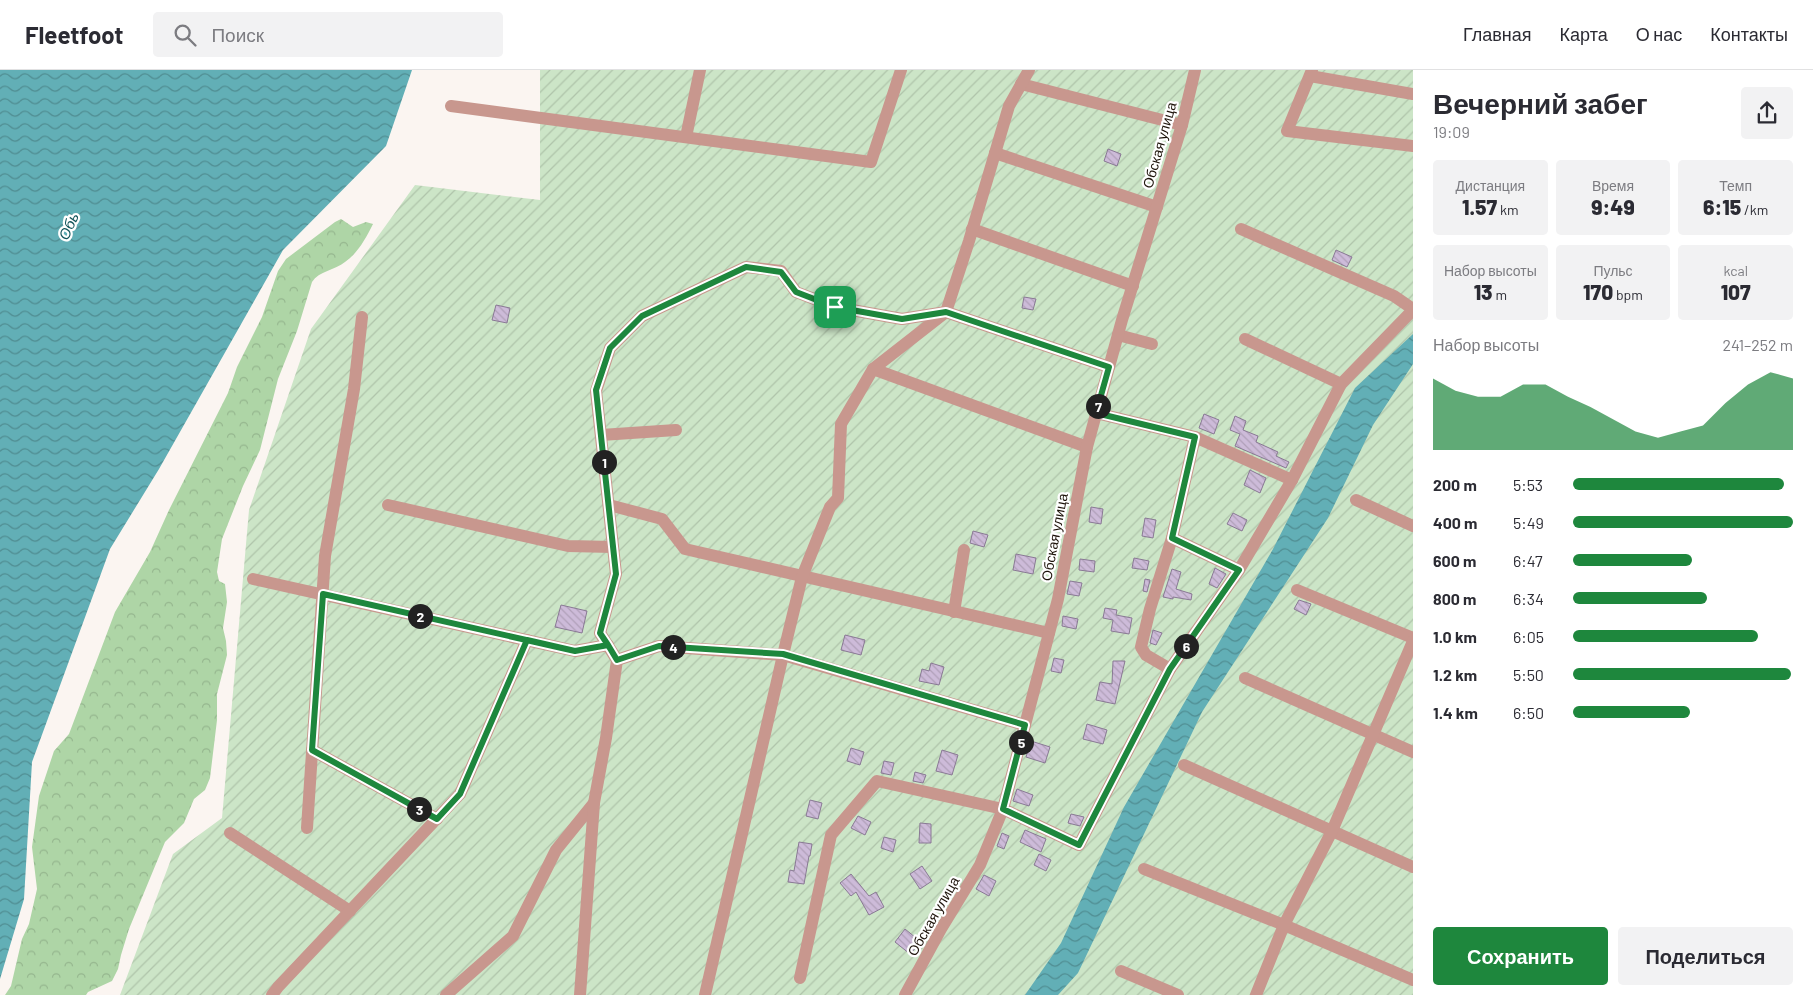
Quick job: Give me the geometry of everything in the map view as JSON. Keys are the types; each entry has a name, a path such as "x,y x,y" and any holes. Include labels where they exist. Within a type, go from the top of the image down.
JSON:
{"street":[{"path":"686,137 700,70"},
{"path":"451,106 871,162 901,70"},
{"path":"705,995 802,577 830,507 838,498 841,424 873,369 946,312 1009,106 1029,70"},
{"name":"Обская улица","path":"906,995 941,929 980,865 1003,809 1058,599 1087,447 1118,335 1182,125 1195,70"},
{"path":"1413,94 1311,73 1287,131 1413,146"},
{"path":"1021,84 1182,125"},
{"path":"995,153 1157,207"},
{"path":"972,229 1133,286"},
{"path":"800,978 831,836 877,781 1003,809 1079,845 1170,669 1239,570 1292,480 1341,384 1413,310 1394,296 1241,229"},
{"path":"580,995 594,803 606,738 617,660 600,633 616,574 596,390 610,348 642,316 746,267 781,272 796,292 835,307 902,319 946,312 1109,367"},
{"path":"307,828 325,556 354,389 362,317"},
{"path":"1118,335 1152,344"},
{"path":"1245,338 1341,384"},
{"path":"873,369 1087,447"},
{"path":"1096,413 1195,437 1292,480"},
{"path":"601,435 676,430"},
{"path":"1170,669 1146,654 1142,647 1150,609 1172,538 1195,437"},
{"path":"1356,500 1413,526"},
{"path":"388,505 568,546 613,547"},
{"path":"609,505 662,520 685,549 1049,633"},
{"path":"1172,538 1239,570"},
{"path":"954,612 964,550"},
{"path":"253,579 575,651 608,645"},
{"path":"1256,995 1284,925 1332,831 1413,640 1297,590"},
{"path":"272,995 460,794 527,640"},
{"path":"617,660 659,646 783,654 1025,725"},
{"path":"1245,678 1413,752"},
{"path":"312,750 437,819"},
{"path":"1184,765 1413,867"},
{"path":"446,995 513,936 556,850 594,803"},
{"path":"230,832 350,911"},
{"path":"1144,869 1284,925 1413,980"},
{"path":"1121,971 1178,995"}],"green space":[{"path":"540,70 1413,70 1413,995 120,995 173,854 222,818 249,510 311,329 415,185 540,200"},
{"path":"341,219 353,227 366,222 373,224 368,235 350,258 341,265 319,275 312,282 297,331 278,379 260,450 222,539 217,572 219,581 225,584 227,602 223,628 227,655 217,694 217,720 210,778 205,790 194,799 184,823 165,842 129,929 118,969 112,981 88,992 86,995 5,995 11,986 22,939 29,924 37,889 32,847 39,796 54,751 69,734 115,612 150,552 228,393 237,367 262,317 278,271 286,259"}],"water":[{"name":"Обь","path":"0,70 412,70 386,146 283,250 159,469 110,549 32,762 24,899 0,979"},
{"path":"1413,334 1413,364 1373,425 1328,518 1202,712 1078,973 1058,995 1025,995 1061,943 1124,807 1273,549 1355,388"}],"building":[{"path":"1108,149 1121,154 1117,166 1104,161"},
{"path":"1336,250 1352,257 1347,267 1332,260"},
{"path":"1024,297 1036,299 1033,310 1022,308"},
{"path":"496,305 510,308 507,323 492,320"},
{"path":"1204,414 1219,420 1214,434 1199,428"},
{"path":"1235,416 1246,421 1243,430 1258,436 1256,442 1278,452 1276,456 1289,462 1286,468 1235,446 1240,434 1230,430"},
{"path":"1250,470 1266,478 1260,493 1244,485"},
{"path":"1091,507 1103,509 1101,524 1089,522"},
{"path":"1233,513 1247,520 1242,531 1227,524"},
{"path":"1145,518 1156,520 1153,538 1142,536"},
{"path":"973,531 988,535 984,547 970,543"},
{"path":"1016,554 1036,558 1033,574 1013,570"},
{"path":"1134,558 1149,561 1147,570 1132,568"},
{"path":"1080,559 1095,561 1094,572 1079,570"},
{"path":"1215,568 1226,574 1217,588 1209,584"},
{"path":"1172,569 1181,572 1176,589 1192,594 1191,600 1163,597"},
{"path":"1145,579 1150,580 1147,592 1143,591"},
{"path":"1070,581 1082,583 1079,596 1067,594"},
{"path":"1299,600 1311,604 1306,615 1294,609"},
{"path":"561,605 587,611 582,633 555,627"},
{"path":"1105,608 1117,610 1116,615 1132,618 1129,634 1111,631 1113,620 1103,618"},
{"path":"1063,616 1078,619 1076,629 1062,626"},
{"path":"1153,630 1162,633 1156,645 1150,643"},
{"path":"845,635 865,640 861,655 841,650"},
{"path":"1054,658 1064,660 1061,673 1051,671"},
{"path":"1113,661 1125,661 1115,704 1096,700 1100,682 1112,684"},
{"path":"931,663 944,667 939,685 919,681 922,669 929,671"},
{"path":"1087,724 1107,730 1103,744 1083,739"},
{"path":"1031,741 1050,747 1045,763 1026,757"},
{"path":"851,748 864,752 860,765 847,761"},
{"path":"942,750 958,755 952,775 936,771"},
{"path":"884,761 894,763 891,775 881,773"},
{"path":"915,772 926,775 923,783 913,781"},
{"path":"1017,789 1033,795 1029,806 1013,801"},
{"path":"810,800 822,803 818,819 806,816"},
{"path":"1071,814 1084,817 1080,826 1068,823"},
{"path":"858,816 871,822 865,835 851,828"},
{"path":"920,823 931,824 931,843 919,843"},
{"path":"1025,830 1046,839 1041,852 1020,842"},
{"path":"1002,833 1009,836 1004,849 997,846"},
{"path":"884,837 896,840 893,852 881,848"},
{"path":"799,842 812,844 804,884 788,882 790,870 794,871"},
{"path":"1039,854 1051,860 1046,871 1034,865"},
{"path":"922,866 932,881 920,889 910,874"},
{"path":"851,874 869,896 876,892 884,907 869,915 856,892 851,896 840,883"},
{"path":"984,875 996,881 989,896 976,889"},
{"path":"905,929 921,942 910,954 895,942"}],"route":[{"path":"835,307 796,292 781,272 746,267 642,316 610,348 596,390 616,574 600,633 608,645 575,651 527,640 391,609 323,594 312,750 437,819 460,794 527,640 575,651 608,645 617,660 659,646 783,654 1025,725 1003,809 1079,845 1170,669 1239,570 1172,538 1195,437 1096,413 1109,367 946,312 902,319 835,307"}]}
